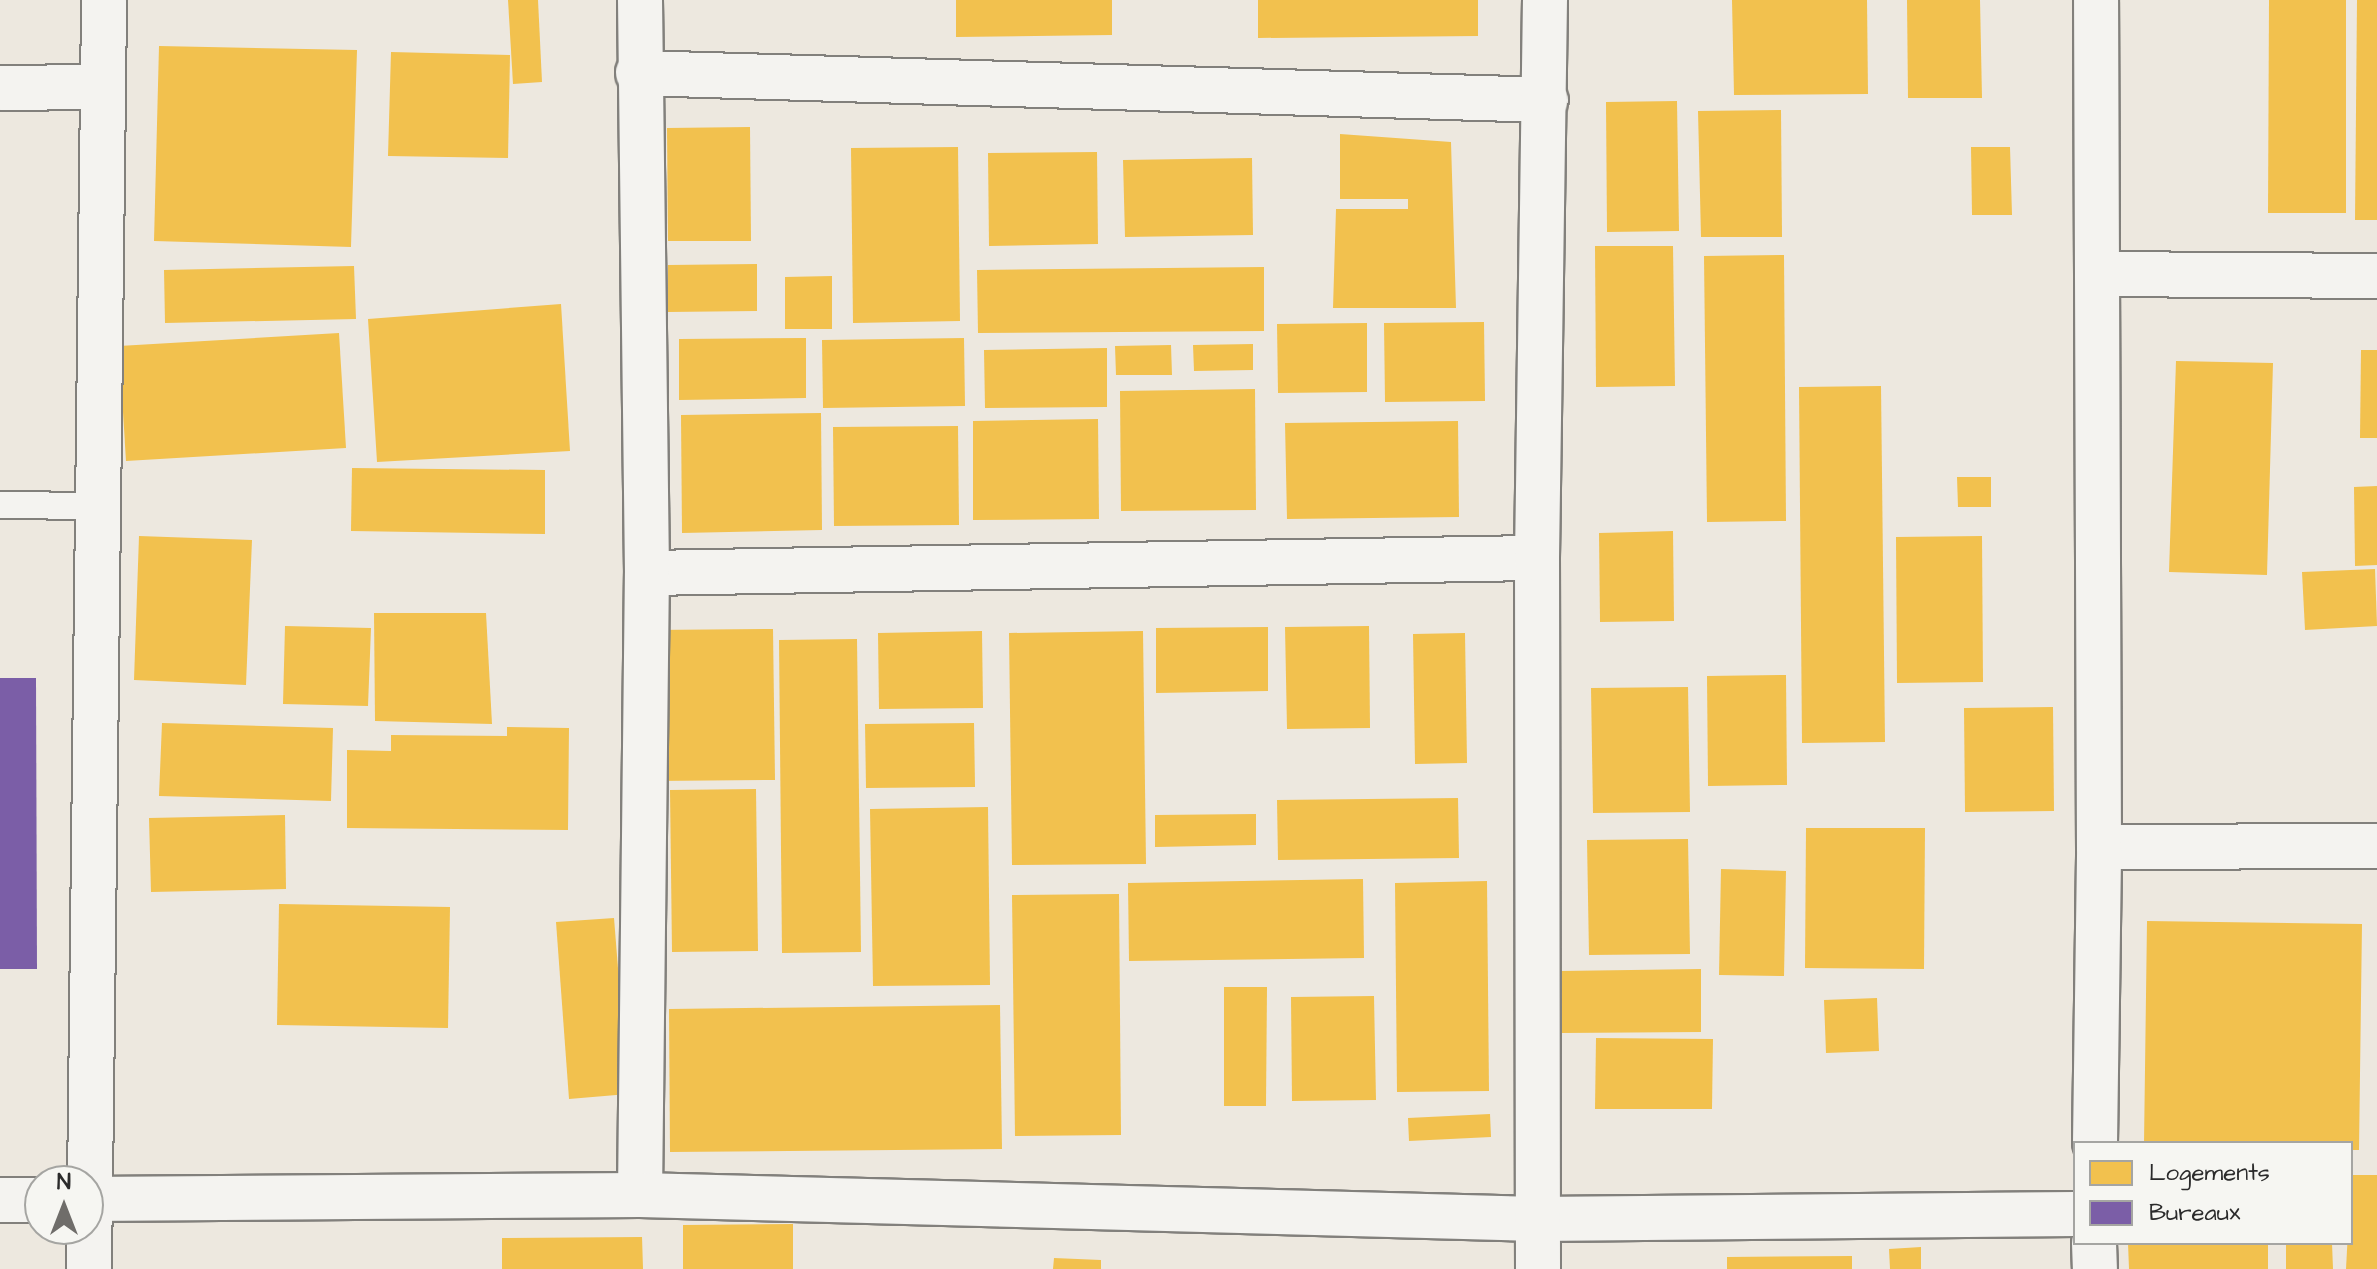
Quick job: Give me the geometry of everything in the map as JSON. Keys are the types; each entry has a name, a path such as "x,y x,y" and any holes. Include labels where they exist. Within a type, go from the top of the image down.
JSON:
{"street":[{"path":"88,1165 104,0"},
{"path":"640,0 638,73 647,573 640,1195"},
{"path":"1538,1269 1537,558 1546,100 1545,0"},
{"path":"2095,1141 2099,847 2096,0"},
{"path":"638,73 1546,100"},
{"path":"0,88 103,87"},
{"path":"2097,274 2377,276"},
{"path":"647,573 1537,558"},
{"path":"2099,847 2377,846"},
{"path":"104,1199 640,1195 1537,1219 2073,1214"},
{"path":"0,1200 24,1200"},
{"path":"89,1245 89,1269"},
{"path":"2094,1245 2095,1269"}],"lane":[{"path":"0,505 98,506"}],"building: Logements":[{"path":"508,0 538,0 542,82 513,84"},
{"path":"956,0 1112,0 1112,35 956,37"},
{"path":"1258,0 1478,0 1478,36 1258,38"},
{"path":"1732,0 1867,0 1868,94 1734,95"},
{"path":"1907,0 1980,0 1982,98 1908,98"},
{"path":"2269,0 2346,0 2346,213 2268,213"},
{"path":"2357,0 2377,0 2377,220 2355,220"},
{"path":"159,46 357,50 351,247 154,241"},
{"path":"391,52 510,55 508,158 388,156"},
{"path":"1677,101 1679,231 1607,232 1606,102"},
{"path":"1781,110 1782,237 1701,237 1698,111"},
{"path":"750,127 751,241 668,241 667,128"},
{"path":"1340,134 1451,142 1456,308 1333,308 1336,209 1408,209 1408,199 1340,199"},
{"path":"958,147 960,321 853,323 851,148"},
{"path":"1971,147 2010,147 2012,215 1972,215"},
{"path":"1097,152 1098,244 989,246 988,153"},
{"path":"1252,158 1253,235 1125,237 1123,160"},
{"path":"1595,246 1673,246 1675,386 1596,387"},
{"path":"1784,255 1786,521 1707,522 1704,256"},
{"path":"757,264 757,311 668,312 668,265"},
{"path":"354,266 356,319 165,323 164,270"},
{"path":"1264,267 1264,331 978,333 977,270"},
{"path":"832,276 832,329 785,329 785,277"},
{"path":"561,304 570,451 377,462 368,319"},
{"path":"1484,322 1485,401 1385,402 1384,323"},
{"path":"1367,323 1367,392 1278,393 1277,324"},
{"path":"339,333 346,448 126,461 119,346"},
{"path":"806,338 806,398 679,400 679,339"},
{"path":"964,338 965,406 823,408 822,340"},
{"path":"1253,344 1253,370 1194,371 1193,345"},
{"path":"1171,345 1172,375 1116,375 1115,346"},
{"path":"1107,348 1107,407 985,408 984,350"},
{"path":"2361,350 2377,350 2377,438 2360,438"},
{"path":"2176,361 2273,363 2267,575 2169,572"},
{"path":"1881,386 1885,742 1802,743 1799,387"},
{"path":"1255,389 1256,510 1121,511 1120,391"},
{"path":"821,413 822,530 682,533 681,415"},
{"path":"1098,419 1099,519 973,520 973,421"},
{"path":"1458,421 1459,517 1287,519 1285,423"},
{"path":"958,426 959,525 834,526 833,427"},
{"path":"352,468 545,470 545,534 351,531"},
{"path":"1957,477 1991,477 1991,507 1958,507"},
{"path":"2377,486 2377,565 2355,566 2354,487"},
{"path":"1673,531 1674,621 1600,622 1599,533"},
{"path":"139,536 252,540 246,685 134,680"},
{"path":"1982,536 1983,682 1897,683 1896,537"},
{"path":"2375,569 2377,626 2305,630 2302,572"},
{"path":"374,613 486,613 492,724 375,721"},
{"path":"285,626 371,628 368,706 283,704"},
{"path":"1369,626 1370,728 1287,729 1285,627"},
{"path":"1268,627 1268,691 1156,693 1156,628"},
{"path":"773,629 775,780 654,781 652,630"},
{"path":"982,631 983,708 879,709 878,633"},
{"path":"1143,631 1146,864 1012,865 1009,633"},
{"path":"1465,633 1467,763 1415,764 1413,634"},
{"path":"857,639 861,952 782,953 779,640"},
{"path":"1786,675 1787,785 1708,786 1707,676"},
{"path":"1688,687 1690,812 1593,813 1591,688"},
{"path":"2053,707 2054,811 1965,812 1964,708"},
{"path":"162,723 333,728 331,801 159,796"},
{"path":"974,723 975,787 866,788 865,724"},
{"path":"507,727 569,728 568,830 347,828 347,750 391,751 391,735 507,736"},
{"path":"756,789 758,951 672,952 670,790"},
{"path":"1458,798 1459,858 1278,860 1277,800"},
{"path":"988,807 990,985 873,986 870,809"},
{"path":"1256,814 1256,845 1155,847 1155,815"},
{"path":"285,815 286,889 151,892 149,818"},
{"path":"1806,828 1925,828 1924,969 1805,968"},
{"path":"1688,839 1690,954 1589,955 1587,840"},
{"path":"1721,869 1786,871 1784,976 1719,975"},
{"path":"1363,879 1364,958 1129,961 1128,883"},
{"path":"1487,881 1489,1091 1397,1092 1395,883"},
{"path":"1119,894 1121,1135 1015,1136 1012,895"},
{"path":"279,904 450,907 448,1028 277,1025"},
{"path":"614,918 628,1094 569,1099 556,922"},
{"path":"2147,921 2362,924 2359,1150 2353,1150 2353,1141 2144,1141"},
{"path":"1701,969 1701,1032 1562,1033 1561,971"},
{"path":"1224,987 1267,987 1266,1106 1224,1106"},
{"path":"1374,996 1376,1100 1292,1101 1291,997"},
{"path":"1877,998 1879,1051 1826,1053 1824,1000"},
{"path":"1000,1005 1002,1149 670,1152 669,1009"},
{"path":"1596,1038 1713,1039 1712,1109 1595,1109"},
{"path":"1490,1114 1491,1137 1409,1141 1408,1118"},
{"path":"2353,1175 2377,1175 2377,1269 2346,1269 2347,1245 2353,1245"},
{"path":"793,1224 793,1269 683,1269 683,1225"},
{"path":"642,1237 643,1269 502,1269 502,1238"},
{"path":"2128,1245 2268,1245 2268,1269 2129,1269"},
{"path":"2286,1245 2332,1245 2333,1269 2286,1269"},
{"path":"1921,1247 1921,1269 1890,1269 1889,1249"},
{"path":"1852,1256 1852,1269 1727,1269 1727,1257"},
{"path":"1054,1258 1101,1260 1101,1269 1053,1269"}],"building: Bureaux":[{"path":"0,678 36,678 37,969 0,969"}]}
